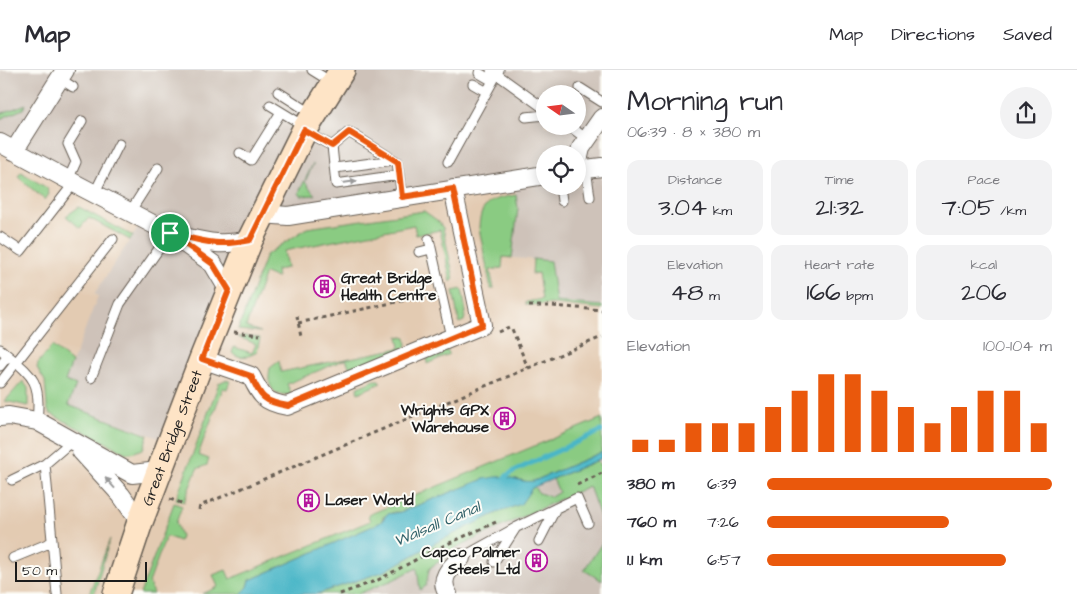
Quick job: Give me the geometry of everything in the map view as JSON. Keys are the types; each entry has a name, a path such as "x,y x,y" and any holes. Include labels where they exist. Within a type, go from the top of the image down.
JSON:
{"street":[{"name":"Great Bridge Street","path":"116,594 159,471 250,240 308,124 338,77"},
{"path":"66,79 7,147 170,233 213,264 229,290"},
{"path":"584,145 602,118"},
{"path":"262,214 288,216 536,176"},
{"path":"202,359 251,376 260,395 268,400 288,406 482,325 453,189"},
{"path":"170,233 211,244 228,244 250,240"},
{"path":"0,417 9,416 37,421 132,474 159,471"},
{"path":"72,441 121,496 140,522"},
{"path":"448,594 444,588 445,578 449,569 461,558"}],"lane":[{"path":"312,70 338,77"},
{"path":"480,73 495,74 536,103"},
{"path":"448,162 495,74"},
{"path":"473,84 487,92"},
{"path":"278,92 332,146 336,184 399,175"},
{"path":"586,92 602,102"},
{"path":"270,105 308,124"},
{"path":"240,153 251,160 281,112"},
{"path":"526,117 536,116"},
{"path":"0,236 21,251 71,182 76,162 68,144 82,121"},
{"path":"332,146 349,132 398,162 402,197"},
{"path":"582,135 587,139"},
{"path":"94,194 119,144"},
{"path":"335,168 394,160"},
{"path":"586,167 590,197"},
{"path":"130,212 158,168"},
{"path":"561,195 562,201"},
{"path":"91,378 120,304 170,233"},
{"path":"0,383 113,239"},
{"path":"429,239 451,338"},
{"path":"420,252 431,249"},
{"path":"0,349 32,376 38,388 37,421"},
{"path":"0,366 8,356"},
{"path":"12,480 44,464 72,441"},
{"path":"44,464 56,594"},
{"path":"461,558 517,527 577,498 588,522"},
{"path":"538,541 556,508"},
{"path":"494,562 517,527"},
{"path":"13,558 52,542"}],"path":[{"path":"298,323 430,295"},
{"path":"529,306 602,310"},
{"path":"297,316 301,337"},
{"path":"498,332 508,327 512,329 528,368"},
{"path":"232,332 260,335"},
{"path":"199,510 200,506 602,337"},
{"path":"575,485 602,474"},
{"path":"170,499 184,504"},
{"path":"340,594 378,580 432,551 500,520"}],"shaded area":[{"path":"0,70 602,70 602,306 556,302 550,261 512,258 518,208 513,180 262,214 170,442 68,405 76,385 65,381 98,296 94,294 144,219 0,143"},
{"path":"0,143 144,219 94,294 98,296 76,385 68,405 262,214 514,180 518,208 512,258 550,261 556,302 602,306 602,455 273,594 0,594"},
{"path":"602,455 602,594 273,594"}],"green space":[{"path":"26,104 23,109 0,119 0,114"},
{"path":"313,164 305,182 315,195 301,196 300,190"},
{"path":"21,172 47,188 49,194 45,200 18,177"},
{"path":"516,195 518,208 512,258 503,257 502,268 490,270 494,289 491,289 479,228 480,219 482,212 489,203"},
{"path":"79,207 133,236 130,240 89,218 80,228 66,216"},
{"path":"424,211 438,221 443,228 454,279 451,282 440,230 416,235 414,225 284,251 287,268 276,270 277,278 265,273 246,327 261,332 238,330 266,255 307,228"},
{"path":"533,259 550,261 556,302 602,306 602,309 554,304 526,305 526,302 542,299 538,273 532,274"},
{"path":"462,289 466,312 464,321 459,323 453,291"},
{"path":"398,336 406,338 407,345 405,348 351,371 346,359 287,384 292,395 277,394 270,385 270,368 279,361 281,372 400,348"},
{"path":"238,337 260,338 257,352 244,357 232,353 234,347 252,353 256,344"},
{"path":"52,346 72,362 65,381 76,385 68,405 148,435 143,449 126,453 49,413 45,381 37,368 38,363"},
{"path":"443,350 448,351 449,354 427,364 427,358"},
{"path":"225,380 230,381 227,389 223,388 198,455 209,459 207,465 197,469 184,502 176,499 219,383"},
{"path":"379,380 381,383 358,393 358,387"},
{"path":"23,381 28,388 28,406 5,401"},
{"path":"602,418 602,452 534,481 484,479 401,512 394,512 383,517 381,522 373,526 250,580 248,587 241,594 202,594 218,587 213,575 226,570 230,579 370,521 368,515"},
{"path":"596,461 602,467 602,522 589,486 453,549 455,552 432,566 429,570 426,586 420,590 417,568 358,594 317,594 385,571 437,542 520,504 534,487 539,493 551,497 559,492 553,479"},
{"path":"174,503 182,506 176,523 181,536 179,541 166,536 149,583 153,594 140,594"},
{"path":"110,539 94,594 89,594"},
{"path":"602,543 602,581 584,570"}],"water":[{"name":"Walsall Canal","path":"602,452 602,458 532,488 521,504 497,513 437,542 385,571 317,594 241,594 248,587 250,580 373,526 381,522 387,514 401,512 484,479 502,477 534,481"}],"waterway":[{"path":"505,477 514,471 601,431"}],"place":[{"name":"Great Bridge Health Centre","path":"325,287"},
{"name":"Wrights GPX Warehouse","path":"505,419"},
{"name":"Laser World","path":"309,500"},
{"name":"Capco Palmer Steels Ltd","path":"536,561"}],"route":[{"path":"304,130 332,146 349,132 398,162 402,197 453,189 482,325 297,403 288,406 278,404 260,395 251,376 202,359 229,290 213,264 170,233 211,244 228,244 250,240 304,130"}]}
